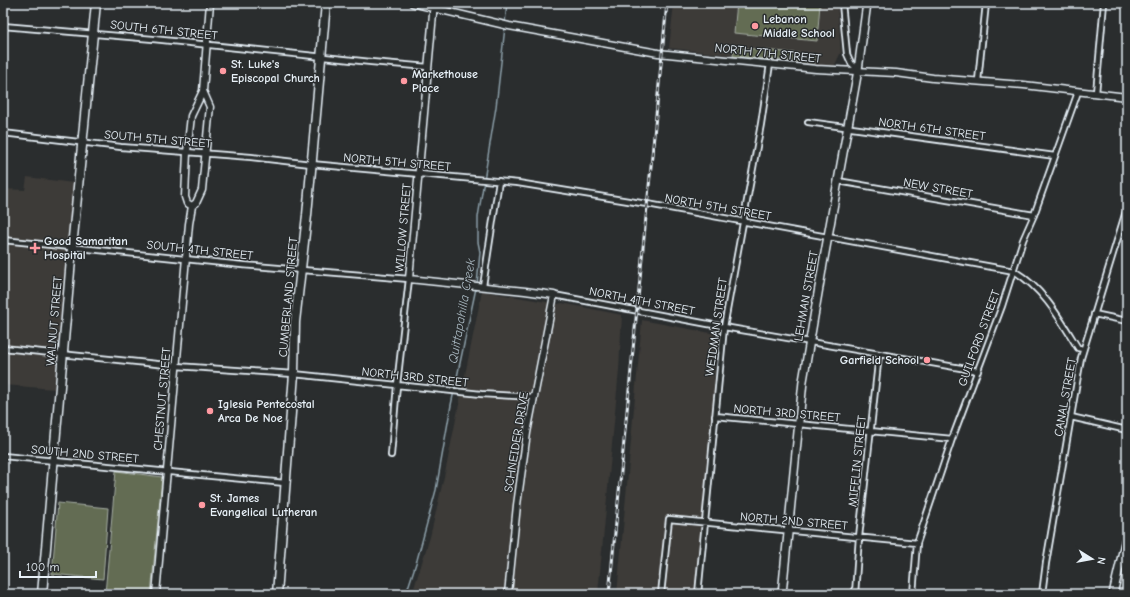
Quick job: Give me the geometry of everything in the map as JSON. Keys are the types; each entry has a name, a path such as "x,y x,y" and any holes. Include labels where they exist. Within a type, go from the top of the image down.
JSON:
{"highway":[{"name":"WALNUT STREET","path":"42,594 72,248 96,3"},
{"name":"CUMBERLAND STREET","path":"277,594 294,374 295,322 307,215 326,3"}],"main road":[{"name":"LEHMAN STREET","path":"782,594 798,424 809,342 858,70 867,3"},
{"path":"1113,594 1127,534"}],"street":[{"name":"CHESTNUT STREET","path":"192,206 187,203 185,197 187,152 192,116 203,91 208,45 210,3"},
{"name":"NORTH 7TH STREET","path":"412,3 433,6 509,26 658,53 851,72 858,70 896,73 933,78 1024,85 1078,92 1127,96"},
{"path":"842,3 847,54 851,63 858,70"},
{"path":"978,81 986,3"},
{"path":"1096,93 1104,3"},
{"name":"WILLOW STREET","path":"391,455 419,174 433,6"},
{"name":"SOUTH 6TH STREET","path":"3,26 93,33 322,57"},
{"path":"322,57 428,67"},
{"name":"WEIDMAN STREET","path":"698,594 724,328 761,124 770,64"},
{"name":"CHESTNUT STREET","path":"156,594 189,224 192,206 196,203 202,190 210,107 203,91"},
{"name":"GUILFORD STREET","path":"912,594 917,543 952,439 978,371 1078,92"},
{"name":"NORTH 6TH STREET","path":"808,122 1055,156"},
{"name":"SOUTH 5TH STREET","path":"3,133 121,147 251,157 311,164"},
{"name":"NORTH 5TH STREET","path":"311,164 518,183 636,202 1014,271 1039,290 1056,312 1078,348 1083,349"},
{"path":"479,285 499,181"},
{"name":"NEW STREET","path":"838,181 1034,215"},
{"name":"CANAL STREET","path":"1042,594 1083,349 1127,208"},
{"name":"SOUTH 4TH STREET","path":"3,240 72,248 300,269"},
{"name":"NORTH 4TH STREET","path":"300,269 525,290 724,328 978,371"},
{"name":"SCHNEIDER DRIVE","path":"508,594 521,478 534,397 554,295"},
{"path":"1094,314 1127,321"},
{"name":"NORTH 3RD STREET","path":"3,348 176,366 294,374 534,397"},
{"name":"MIFFLIN STREET","path":"855,594 870,431 879,354"},
{"name":"NORTH 3RD STREET","path":"715,416 952,439"},
{"path":"1071,417 1127,430"},
{"name":"SOUTH 2ND STREET","path":"3,456 285,483"},
{"name":"NORTH 2ND STREET","path":"661,594 669,519 917,543"}],"shaded area":[{"name":"Lebanon Middle School","path":"674,3 837,3 841,52 834,67 669,48"},
{"name":"Good Samaritan Hospital","path":"27,177 74,183 54,389 3,385 3,189 25,190"},
{"path":"482,291 558,304 562,303 622,315 619,370 598,594 412,594 430,537 446,468"},
{"path":"642,320 716,334 714,393 695,594 617,594"}],"green space":[{"path":"737,3 820,4 817,41 734,33"},
{"path":"734,47 815,55 815,63 733,56"},
{"path":"116,471 162,477 151,594 105,594"},
{"path":"58,503 108,508 103,579 52,574"}],"waterway":[{"name":"Quittapahilla Creek","path":"505,23 507,3"},
{"name":"Quittapahilla Creek","path":"477,285 480,252 478,242 478,217 496,107 505,27"},
{"name":"Quittapahilla Creek","path":"406,594 436,490 451,405 476,288"}],"railway":[{"path":"609,594 667,3"}],"place":[{"name":"Lebanon Middle School","path":"755,26"},
{"name":"St. Luke's Episcopal Church","path":"223,71"},
{"name":"Markethouse Place","path":"404,81"},
{"name":"Good Samaritan Hospital","path":"35,248"},
{"name":"Garfield School","path":"927,360"},
{"name":"Iglesia Pentecostal Arca De Noe","path":"210,411"},
{"name":"St. James Evangelical Lutheran","path":"202,505"}]}
